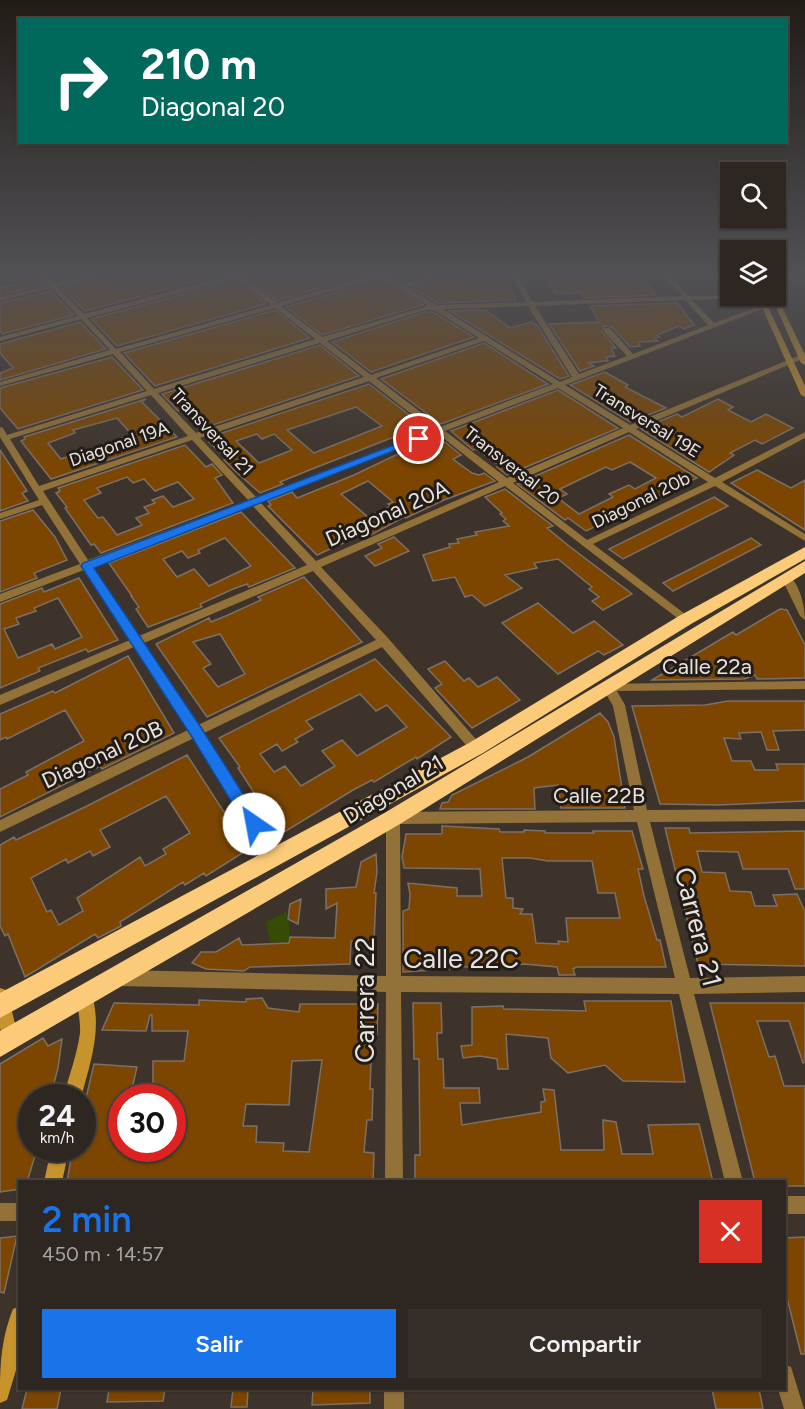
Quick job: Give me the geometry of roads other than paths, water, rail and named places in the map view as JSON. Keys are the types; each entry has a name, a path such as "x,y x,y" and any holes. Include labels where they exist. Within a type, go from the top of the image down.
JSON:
{"highway":[{"name":"Diagonal 21","path":"1,1002 476,748 685,620 805,552"},
{"name":"Diagonal 21","path":"5,1042 393,818 805,566"}],"street":[{"name":"Transversal 21","path":"103,339 384,641 476,748"},
{"path":"0,384 161,339"},
{"path":"274,856 197,733 4,441 320,339"},
{"name":"Transversal 20","path":"320,339 685,620"},
{"name":"Diagonal 19A","path":"0,516 40,496 193,436 371,379 483,339"},
{"name":"Transversal 19E","path":"486,339 805,538"},
{"path":"553,339 578,378"},
{"path":"615,339 633,357"},
{"path":"0,598 680,339"},
{"path":"779,339 805,395"},
{"path":"795,339 804,358"},
{"name":"Diagonal 20A","path":"0,700 628,429 789,362 804,358"},
{"name":"Diagonal 20b","path":"586,544 715,482 805,435"},
{"path":"786,577 805,616"},
{"name":"Diagonal 20B","path":"0,826 384,641"},
{"name":"Calle 22a","path":"608,687 805,685"},
{"name":"Carrera 21","path":"608,687 619,705 642,816 733,1180"},
{"name":"Calle 22B","path":"393,818 805,814"},
{"name":"Carrera 22","path":"393,818 394,1180"},
{"name":"Calle 22C","path":"117,978 392,984 683,986 805,984"},
{"path":"75,1084 89,1025 89,1006 84,996"},
{"path":"1,1002 5,1042"},
{"path":"53,1180 57,1162"},
{"path":"786,1206 805,1205"},
{"path":"0,1212 18,1212"},
{"path":"0,1393 18,1324"},
{"path":"786,1381 794,1409"},
{"path":"394,1390 394,1409"}]}
